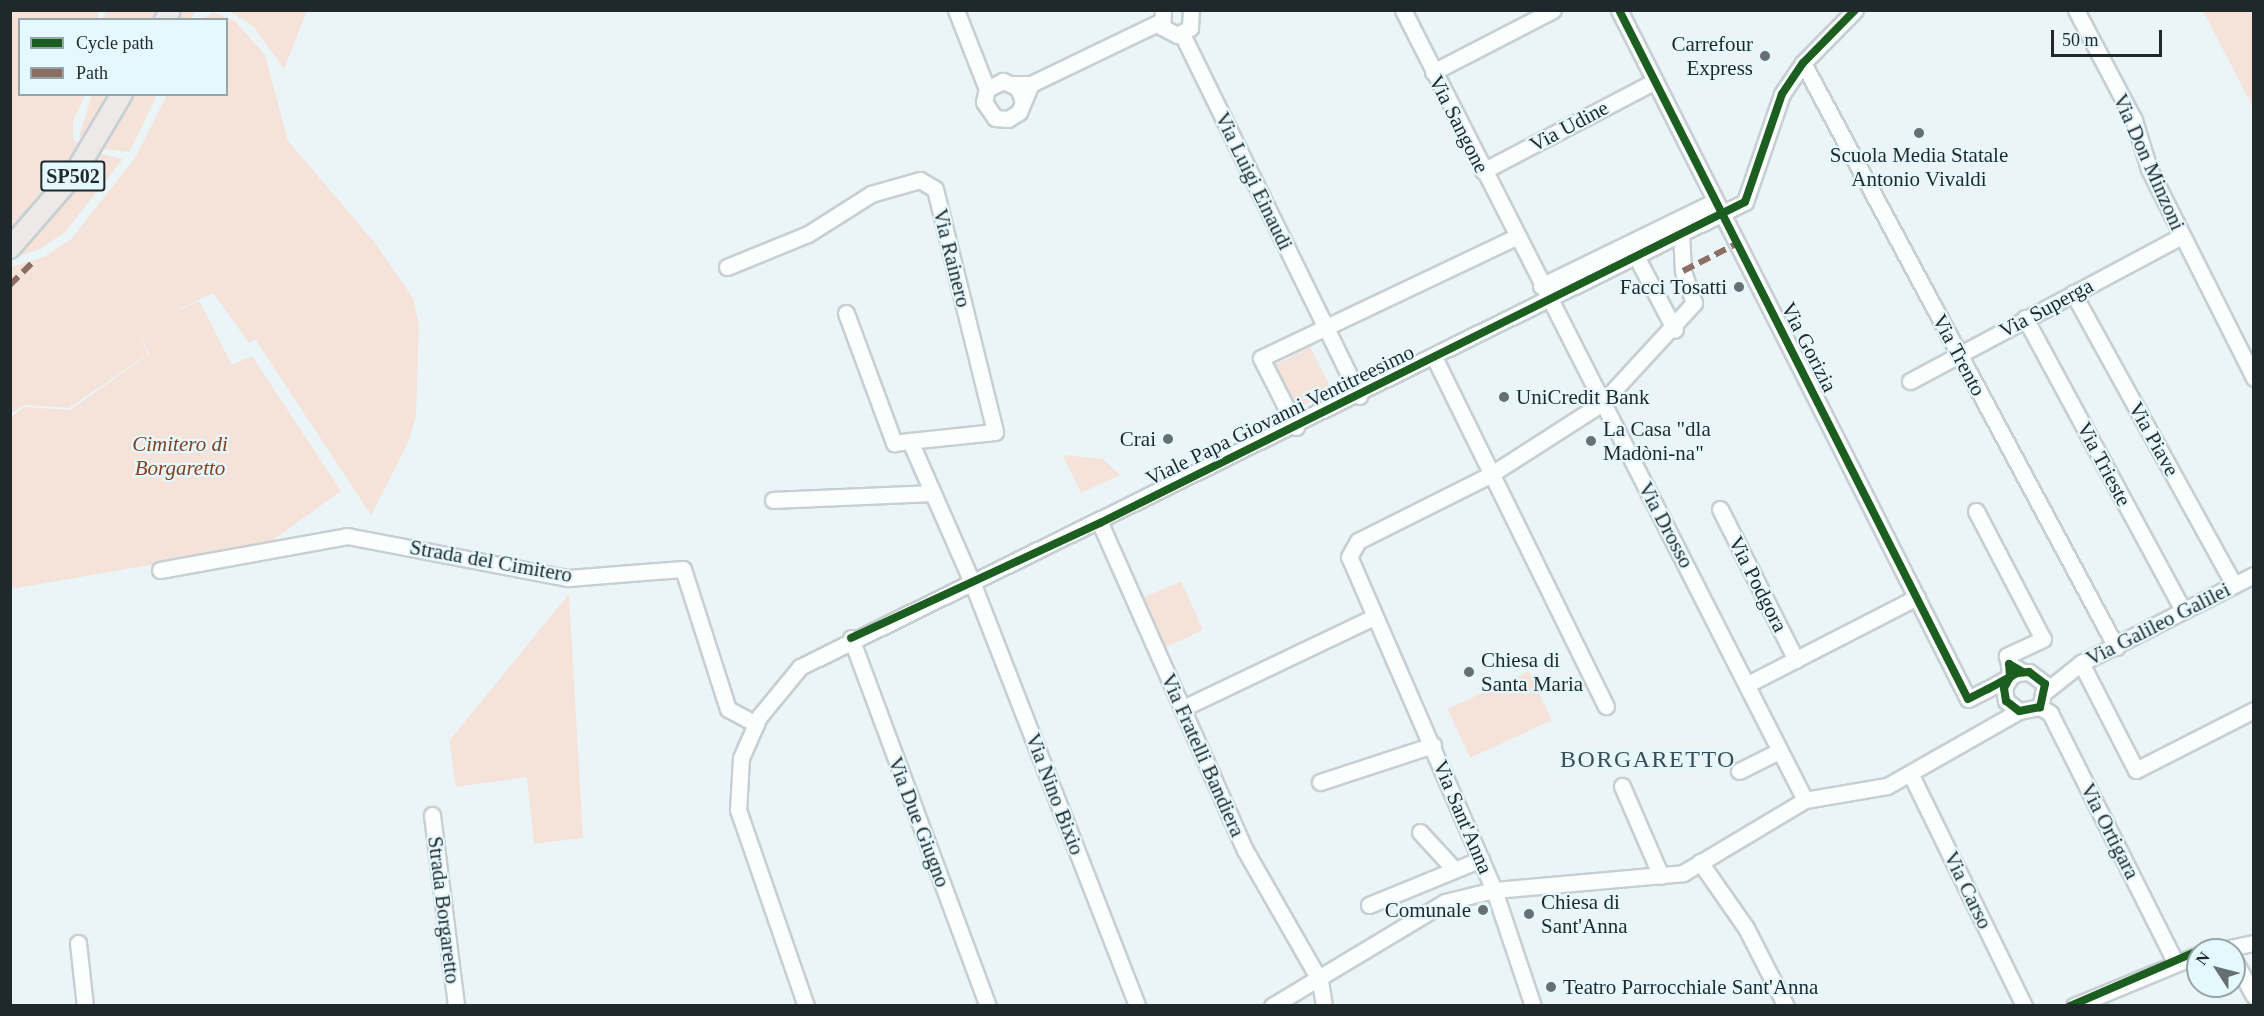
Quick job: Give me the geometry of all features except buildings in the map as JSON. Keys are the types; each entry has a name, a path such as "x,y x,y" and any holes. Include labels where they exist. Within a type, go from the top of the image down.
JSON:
{"main road":[{"name":"SP502","path":"10,248 75,173 121,96"}],"street":[{"path":"956,10 980,60 987,89 985,108 1001,120 1019,112 1022,99 1031,84 1161,16 1166,32 1182,34 1192,24 1191,10"},
{"name":"Via Sangone","path":"1402,10 1541,286"},
{"path":"1433,72 1553,10"},
{"name":"Via Gorizia","path":"1619,10 1968,699 2014,671"},
{"name":"Viale Papa Giovanni Ventitreesimo","path":"806,1005 738,810 741,758 756,724 800,667 851,638 1100,523 1435,359 1722,216 1745,202 1782,94 1803,63 1855,10"},
{"name":"Via Don Minzoni","path":"2076,10 2134,120 2149,169 2253,378"},
{"name":"Via Luigi Einaudi","path":"1182,34 1359,396"},
{"path":"980,60 1008,82 1022,99"},
{"name":"Via Trento","path":"1803,63 2116,646"},
{"name":"Via Udine","path":"1483,171 1655,81"},
{"path":"987,89 1008,82 1031,84"},
{"name":"Via Rainero","path":"727,267 808,234 871,194 920,180 935,189 995,432 910,441"},
{"path":"1541,286 1714,201"},
{"path":"1490,475 1602,403 1675,330 1694,303 1683,271 1681,236"},
{"name":"Via Superga","path":"1910,381 2182,236"},
{"path":"1296,427 1261,358 1516,237"},
{"path":"1637,258 1675,330"},
{"name":"Via Drosso","path":"1541,286 1748,684 1805,800"},
{"name":"Via Piave","path":"2073,293 2234,585"},
{"path":"846,313 894,443 910,441 972,582"},
{"name":"Via Trieste","path":"2025,318 2183,610"},
{"path":"1435,359 1490,475 1606,706"},
{"name":"Via Sant'Anna","path":"1490,475 1358,541 1350,557 1352,571 1433,745 1494,890 1533,1005"},
{"path":"773,500 932,493"},
{"name":"Via Podgora","path":"1720,509 1796,660"},
{"path":"1976,511 2043,639 2007,656 2014,671 2004,696 2019,711"},
{"name":"Via Fratelli Bandiera","path":"1100,523 1245,850 1320,981"},
{"name":"Strada del Cimitero","path":"160,570 347,536 568,578 683,569 728,709 756,724"},
{"name":"Via Galileo Galilei","path":"2046,691 2063,674 2081,663 2253,575"},
{"name":"Via Nino Bixio","path":"972,582 1137,1005"},
{"path":"1748,684 1917,597"},
{"path":"1183,708 1374,617"},
{"name":"Via Due Giugno","path":"851,638 988,1005"},
{"path":"2081,663 2136,770 2253,710"},
{"path":"1272,1005 1320,981 1445,902 1494,890 1683,873 1805,800 1860,795 1911,775 2019,711 2040,707 2046,691 2039,675 2014,671"},
{"name":"Via Galileo Galilei","path":"2039,675 2063,674"},
{"name":"Via Ortigara","path":"2040,707 2050,713 2175,961"},
{"name":"Via Sant'Anna","path":"1320,782 1433,745"},
{"path":"1739,771 1779,751"},
{"name":"Via Carso","path":"1911,775 2024,1005"},
{"path":"1622,786 1661,876"},
{"name":"Strada Borgaretto","path":"432,815 456,1005"},
{"path":"1420,832 1453,868"},
{"path":"1369,905 1453,868 1480,859"},
{"path":"1700,862 1746,928 1786,1005"},
{"path":"78,943 85,1005"},
{"path":"2074,1005 2186,958"},
{"path":"1320,981 1324,1005"}],"green space":[{"path":"11,11 99,11 98,18 18,18 18,96 85,96 73,121 73,139 84,150 123,159 65,232 40,249 11,258"},
{"path":"105,11 196,11 192,18 104,18"},
{"path":"229,11 307,11 284,69 254,27"},
{"path":"2203,11 2253,11 2253,107"},
{"path":"213,12 228,18 204,18"},
{"name":"Cimitero di Borgaretto","path":"228,18 235,21 265,55 288,141 375,243 413,298 419,326 416,416 409,440 371,515 255,339 249,343 213,293 160,318 199,301 232,365 252,356 341,491 266,545 11,589 11,417 24,407 70,410 149,354 136,328 148,354 69,408 24,405 11,414 11,267 44,257 71,239 135,158 166,96 228,96"},
{"path":"92,96 157,96 129,152 95,148 79,136"},
{"path":"1310,347 1332,391 1292,411 1270,367"},
{"path":"1063,455 1103,459 1120,475 1081,493"},
{"path":"1181,581 1203,630 1164,648 1142,598"},
{"path":"569,594 583,838 534,844 527,777 456,787 449,741"},
{"path":"1529,671 1552,720 1470,758 1447,709"}],"marked path":[{"path":"1683,271 1740,242"},
{"path":"10,285 33,262"}],"cycle path":[{"path":"1619,10 1968,699 1988,689 2010,677 2017,673 2029,672 2045,684 2040,707 2019,711 2006,701 2004,688 2010,677 2009,664 2023,672"},
{"path":"851,638 1100,523 1745,202 1782,94 1803,63 1855,10"},
{"path":"2070,1006 2186,956"}],"place":[{"name":"Carrefour Express","path":"1765,56"},
{"name":"Scuola Media Statale Antonio Vivaldi","path":"1919,133"},
{"name":"Facci Tosatti","path":"1739,287"},
{"name":"UniCredit Bank","path":"1504,397"},
{"name":"Crai","path":"1168,439"},
{"name":"La Casa \"dla Madòni-na\"","path":"1591,441"},
{"name":"Chiesa di Santa Maria","path":"1469,672"},
{"name":"Comunale","path":"1483,910"},
{"name":"Chiesa di Sant'Anna","path":"1529,914"},
{"name":"Teatro Parrocchiale Sant'Anna","path":"1551,987"}],"district":[{"name":"BORGARETTO","path":"1648,760"}]}
